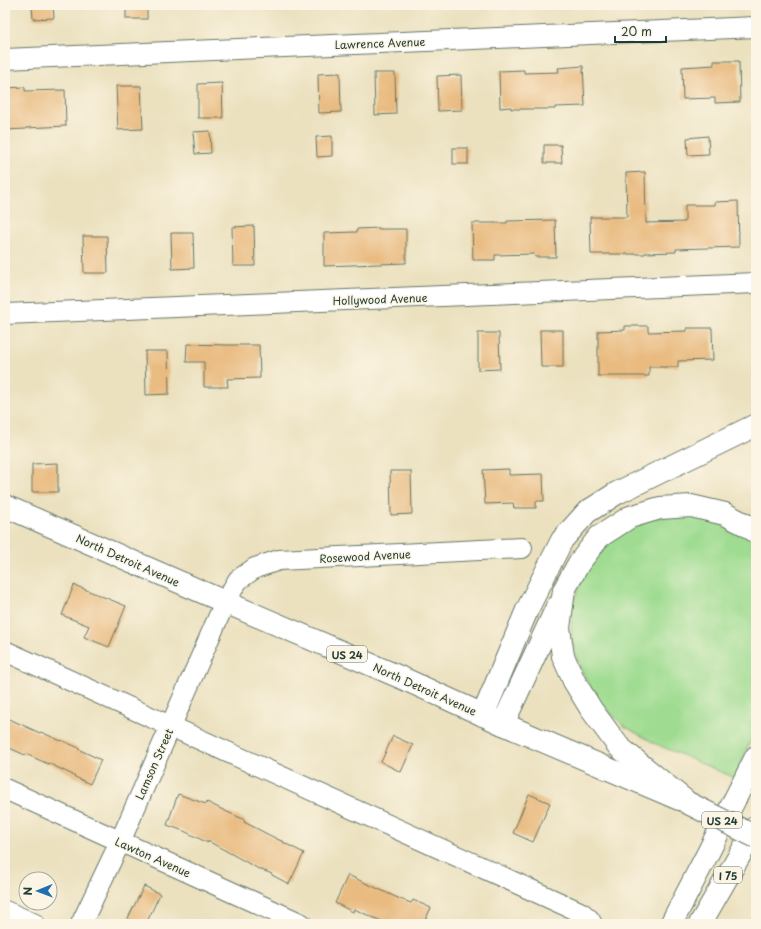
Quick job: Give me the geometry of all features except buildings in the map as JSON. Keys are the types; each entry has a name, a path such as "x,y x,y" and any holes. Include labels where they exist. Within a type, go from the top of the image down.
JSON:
{"main road":[{"path":"483,715 527,610 562,540 587,512 617,493 756,426"},
{"name":"North Detroit Avenue","path":"5,506 402,678 503,724 688,803 756,837"},
{"path":"503,724 564,590 579,563 599,537 630,517 660,508 691,506 725,514 756,532"},
{"path":"564,590 559,628 563,656 574,681 591,709 619,747 688,803"},
{"path":"671,924 756,757"},
{"name":"I 75","path":"700,924 756,827"}],"street":[{"name":"Lawrence Avenue","path":"5,59 756,27"},
{"name":"Hollywood Avenue","path":"5,314 756,283"},
{"name":"Rosewood Avenue","path":"224,602 238,580 255,568 279,560 522,548"},
{"name":"Lamson Street","path":"81,924 120,842 224,602"},
{"path":"5,651 582,913 592,924"},
{"name":"Lawton Avenue","path":"5,789 302,924"},
{"path":"5,911 35,924"}],"green space":[{"path":"685,515 725,522 756,542 756,727 735,778 656,744 624,726 595,698 579,666 571,639 572,605 584,573 606,544 629,526 656,517"}]}
